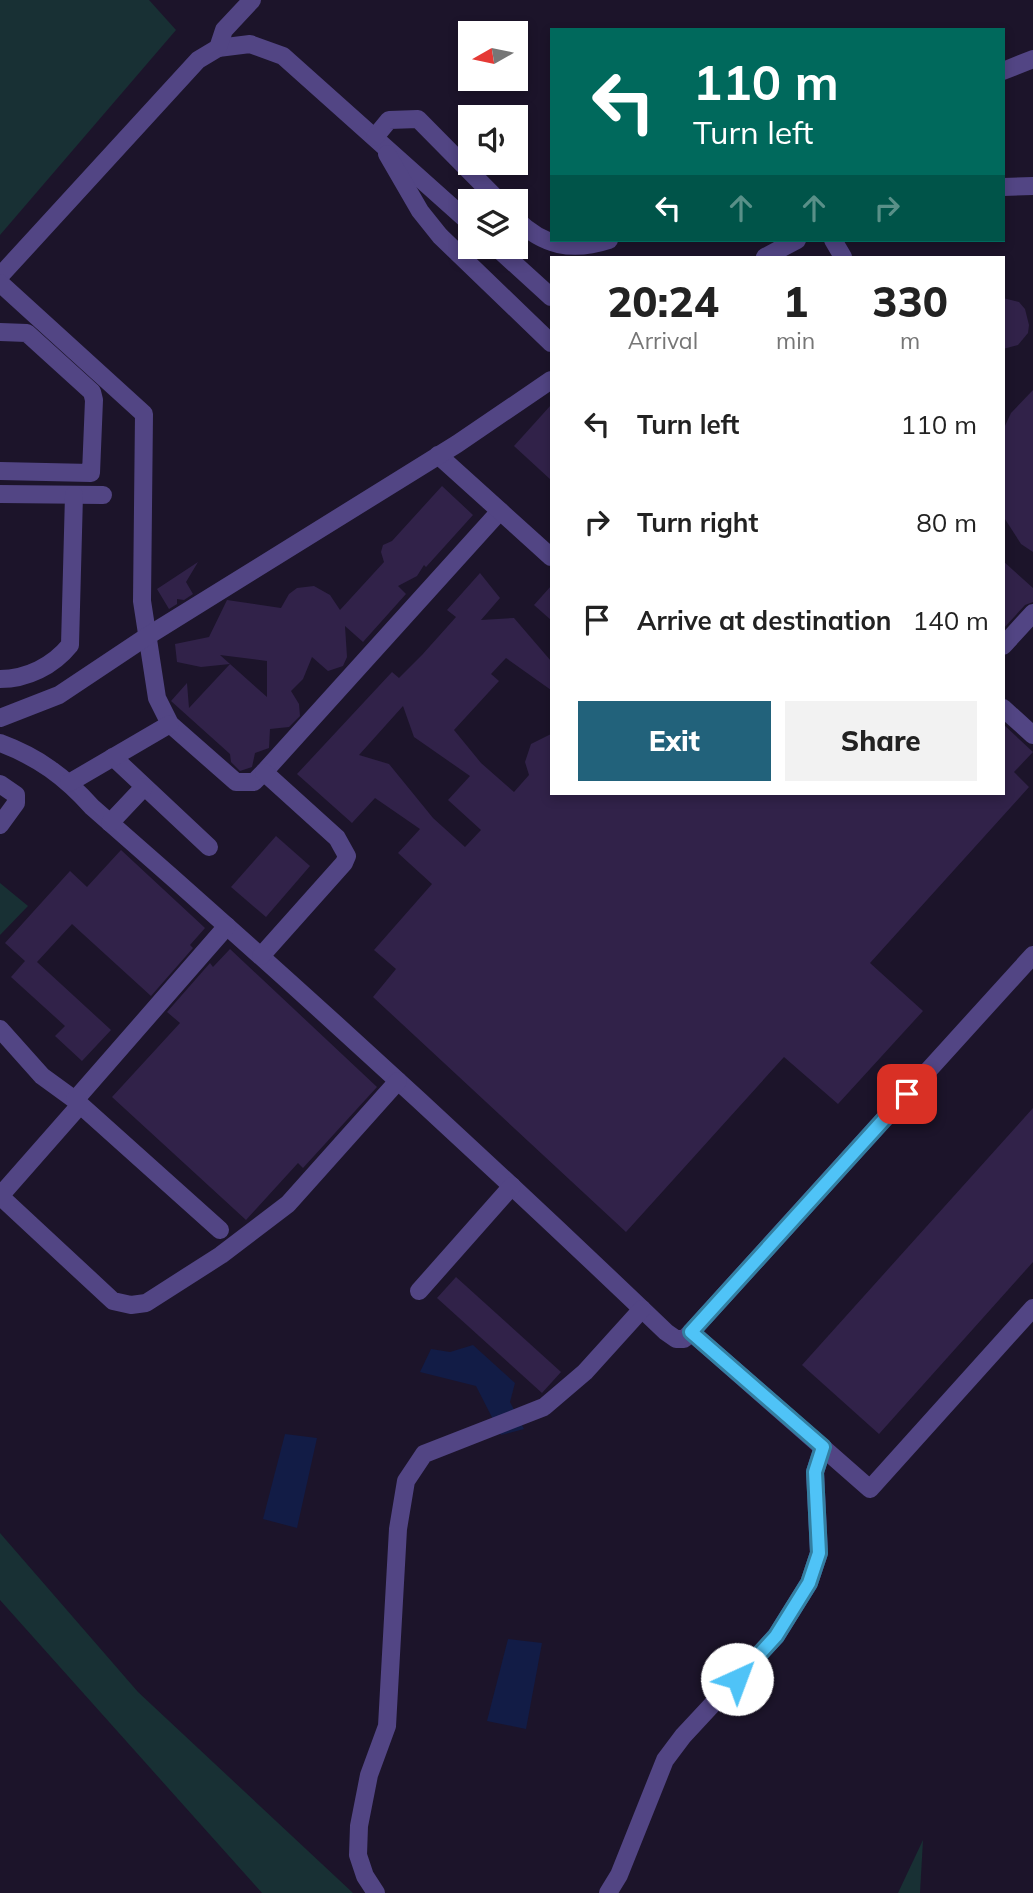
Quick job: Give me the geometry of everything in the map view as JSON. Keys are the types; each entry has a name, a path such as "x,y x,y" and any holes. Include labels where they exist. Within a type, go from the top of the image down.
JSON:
{"lane":[{"path":"218,48 224,30 252,0"},
{"path":"0,276 198,61 218,48 250,44 282,56 458,212"},
{"path":"1005,70 1033,59"},
{"path":"377,138 389,120 418,119 487,189"},
{"path":"377,138 420,211 440,236 550,342"},
{"path":"1005,187 1033,186"},
{"path":"528,229 541,239 556,245 580,247 601,242"},
{"path":"767,256 793,242"},
{"path":"509,259 550,296"},
{"path":"0,283 144,414 142,601 157,698 170,724 229,778 246,784 254,782 500,510"},
{"path":"27,333 40,319"},
{"path":"0,332 27,333 92,392 91,473 0,471"},
{"path":"0,718 59,695 146,636 438,455 550,381"},
{"path":"438,455 550,556"},
{"path":"0,679 19,679 45,667 70,645 79,495 85,472"},
{"path":"0,494 103,495"},
{"path":"1005,644 1033,613"},
{"path":"1005,710 1033,735"},
{"path":"69,783 170,724"},
{"path":"0,743 28,754 69,783 110,823 398,1081 676,1339 684,1339 691,1332 1033,955"},
{"path":"113,757 209,847"},
{"path":"261,956 344,863 346,856 337,838 264,772"},
{"path":"0,784 16,795 16,803 0,825"},
{"path":"110,823 144,787"},
{"path":"227,926 0,1196 113,1301 131,1305 146,1303 173,1288 288,1204 398,1081"},
{"path":"0,1028 42,1076 78,1102 220,1230"},
{"path":"419,1291 512,1186"},
{"path":"691,1332 870,1489 1033,1308"},
{"path":"376,1893 365,1876 358,1855 359,1826 369,1774 387,1726 398,1529 406,1481 424,1454 544,1407 585,1372 642,1310"},
{"path":"608,1893 619,1875 665,1759 682,1735 776,1636 809,1583 819,1553 815,1472 823,1447"}],"green space":[{"path":"0,0 149,0 176,30 0,235"},
{"path":"0,883 28,906 0,935"},
{"path":"0,1533 138,1692 353,1893 262,1893 0,1600"},
{"path":"923,1840 920,1893 898,1893"}],"water":[{"path":"473,1345 515,1383 510,1402 524,1429 501,1435 476,1386 420,1372 431,1349 450,1352"},
{"path":"285,1434 317,1438 297,1528 263,1519"},
{"path":"508,1639 542,1643 526,1729 487,1721"}],"building":[{"path":"1005,298 1019,302 1025,309 1028,333 1018,345 1005,348"},
{"path":"1033,390 1033,552 1021,544 1005,519 1005,426 1011,413"},
{"path":"550,406 550,479 514,446"},
{"path":"442,486 473,515 426,567 424,565 417,576 398,586 406,594 363,642 345,626 347,657 343,666 328,671 312,657 303,679 291,691 299,704 300,716 289,727 270,729 269,748 255,753 252,767 240,771 231,762 230,754 171,701 187,683 189,708 230,664 201,667 177,662 175,644 209,637 227,600 281,608 289,594 297,588 314,586 330,595 340,610 384,562 381,552 383,545 392,541","holes":["220,655 267,661 267,697 230,664"]},
{"path":"198,562 186,582 193,594 184,600 177,599 177,604 169,609 157,589"},
{"path":"1005,563 1033,588 1033,602 1025,605 1005,627"},
{"path":"480,573 500,598 481,620 514,618 550,660 550,689 506,658 491,674 499,681 454,730 481,763 514,792 529,775 525,762 531,744 550,734 550,795 1005,795 1005,726 1033,752 1014,772 1029,787 870,963 923,1011 838,1104 784,1057 626,1232 373,997 396,969 374,950 432,884 398,853 420,829 375,798 352,823 297,774 392,672 399,678 456,617 447,610","holes":["403,706 414,737 470,776 448,800 481,830 465,847 433,818 389,764 359,755"]},
{"path":"550,587 550,619 534,605"},
{"path":"276,836 310,866 266,917 231,887"},
{"path":"121,850 205,928 190,945 193,948 151,996 72,924 37,962 111,1030 82,1061 55,1036 65,1026 11,977 25,961 5,943 70,871 87,887"},
{"path":"230,949 377,1087 303,1168 298,1163 246,1220 112,1097 180,1023 167,1012 210,963 213,967"},
{"path":"1033,1108 1033,1262 879,1434 802,1365"},
{"path":"456,1277 561,1372 542,1393 437,1298"}],"route":[{"path":"737,1679 776,1636 809,1583 819,1553 815,1472 823,1447 691,1332 907,1094"}]}
